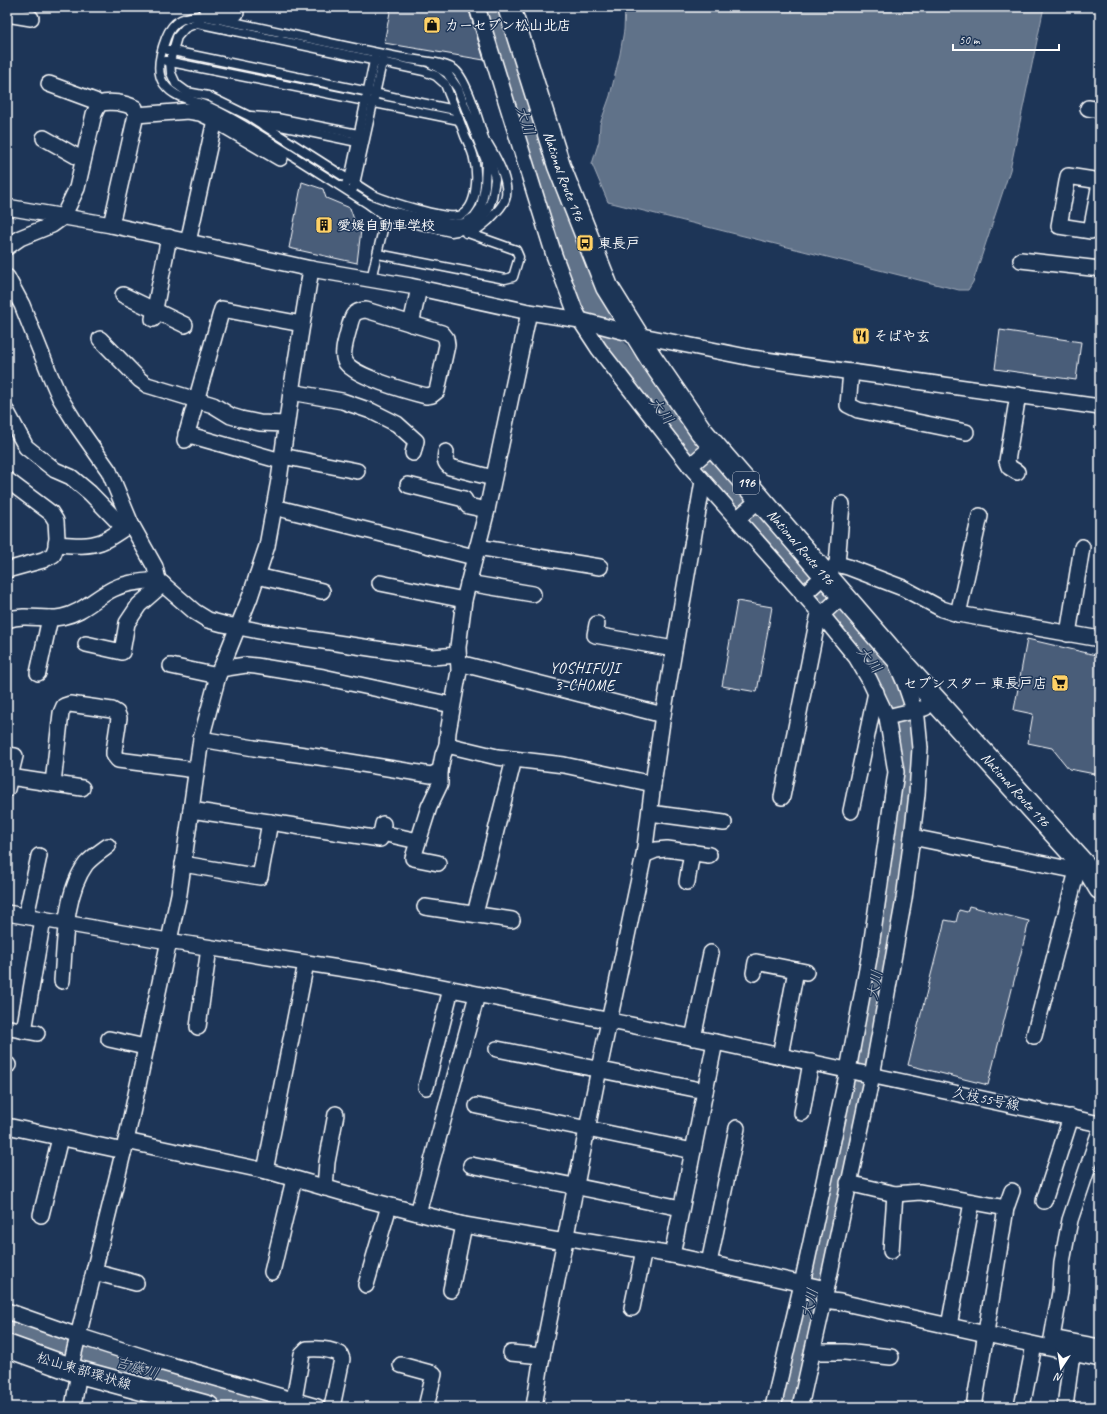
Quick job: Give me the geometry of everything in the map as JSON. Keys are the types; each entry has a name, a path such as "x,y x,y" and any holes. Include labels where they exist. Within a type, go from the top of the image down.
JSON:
{"main road":[{"name":"National Route 196","path":"509,7 558,166 607,287 701,431 709,450 755,503 827,574 838,598 889,649 920,711 1092,877"},
{"name":"松山東部環状線","path":"7,1347 208,1407"}],"street":[{"path":"206,7 236,13"},
{"path":"477,7 554,255 580,320 599,349 692,465 703,481 738,518 822,613 856,656 876,692 887,717 896,772 870,953 848,1070 816,1289 813,1352 800,1407"},
{"path":"7,14 31,18"},
{"path":"49,84 95,101 99,104 108,102 130,105 136,108 136,115 112,225"},
{"path":"7,247 20,238 52,225 63,217 77,188 94,114 99,104"},
{"path":"136,115 188,111 200,113 216,120 280,158"},
{"path":"188,242 216,120"},
{"path":"44,138 83,160"},
{"path":"7,207 112,225 311,268 419,288 529,312 580,320 637,335 752,358 1100,407"},
{"path":"153,315 169,237"},
{"path":"1021,260 1100,269"},
{"path":"73,1407 74,1368 77,1340 125,1146 179,894 201,739 219,673 250,597 267,546 282,459 286,424 311,268"},
{"path":"7,277 22,305 60,398 78,427 109,471 128,526 155,567 160,582 195,612 208,620 238,627 340,644 459,659 663,715"},
{"path":"411,324 419,288"},
{"path":"123,295 153,315 185,325"},
{"path":"302,324 222,309 186,437 282,459 357,471"},
{"path":"366,310 411,324 442,333 446,338 447,345 437,391 432,395 426,396 385,384 348,367 344,360 344,354 352,316 358,311 366,310"},
{"path":"438,863 413,858 429,807 440,784 440,771 443,755 448,745 448,732 452,705 459,671 458,647 464,600 487,510 529,312"},
{"path":"104,349 147,385 213,405 232,416 241,419 260,424 286,424"},
{"path":"850,372 848,404 858,410 966,432"},
{"path":"291,392 342,401 371,411 397,424 416,441 413,454"},
{"path":"1017,472 1009,467 1007,461 1018,395"},
{"path":"7,412 26,447 55,470 71,477 128,526"},
{"path":"692,465 709,450"},
{"path":"446,452 446,463 450,467 493,478"},
{"path":"7,480 51,513 56,521 56,544 53,555 43,560 7,570"},
{"path":"534,1407 542,1356 587,1129 644,855 663,715 703,481"},
{"path":"408,485 464,499 468,506 487,510"},
{"path":"738,518 755,503"},
{"path":"827,574 842,504"},
{"path":"274,507 476,552 600,567"},
{"path":"958,614 980,516"},
{"path":"56,544 74,546 91,544 102,541 128,526"},
{"path":"1068,634 1082,547"},
{"path":"804,594 827,574 848,567 903,588 942,610 1100,639"},
{"path":"257,576 322,591"},
{"path":"7,620 17,616 50,618 62,617 83,609 112,589 128,583 160,582"},
{"path":"86,644 122,652 127,623 139,605 160,582"},
{"path":"468,583 533,594"},
{"path":"380,584 464,600"},
{"path":"782,797 818,618 838,598"},
{"path":"38,673 50,618"},
{"path":"597,624 595,635 674,649"},
{"path":"171,666 219,673 246,665 256,666 323,677 452,705"},
{"path":"851,811 876,692"},
{"path":"53,783 61,713 64,706 70,704 112,710 117,713 119,718 114,756 118,760 196,770"},
{"path":"773,1407 816,1289 848,1183 872,1076 904,899 917,794 920,748 920,711 887,717"},
{"path":"201,739 431,775 440,771"},
{"path":"448,745 497,757 564,765 653,784"},
{"path":"7,755 15,756 8,783 53,783 82,788"},
{"path":"476,914 514,759"},
{"path":"190,810 380,839 382,829 418,841"},
{"path":"650,813 724,823"},
{"path":"183,864 260,877 270,822"},
{"path":"912,837 1092,877 1034,1036"},
{"path":"62,981 69,905 73,889 87,863 108,846"},
{"path":"644,855 656,850 667,849 709,855"},
{"path":"687,882 692,852"},
{"path":"26,916 39,856"},
{"path":"424,907 512,920"},
{"name":"久枝55号線","path":"7,913 209,948 377,974 715,1042 1100,1124"},
{"path":"24,1030 43,919"},
{"path":"198,1027 209,948"},
{"path":"693,1038 711,953"},
{"path":"754,973 756,962 801,971 780,1056"},
{"path":"265,1171 306,963"},
{"path":"426,1087 451,989"},
{"path":"418,1213 477,995"},
{"path":"110,1039 145,1048"},
{"path":"672,1254 715,1042"},
{"path":"497,1049 705,1091"},
{"path":"802,1113 811,1062"},
{"path":"477,1106 693,1151"},
{"path":"325,1188 327,1179 327,1162 336,1114"},
{"path":"1044,1201 1071,1117"},
{"path":"7,1126 60,1138 125,1146 265,1171 464,1225 672,1254 816,1289 840,1302 1100,1359"},
{"path":"709,1263 728,1206 737,1128"},
{"path":"1100,1130 1070,1220 1062,1262 1060,1292 1052,1338 1100,1347"},
{"path":"41,1215 60,1138"},
{"path":"472,1165 681,1208"},
{"path":"272,1272 294,1179"},
{"path":"848,1183 895,1194 920,1192 1006,1208"},
{"path":"974,1407 1006,1208 1012,1191"},
{"path":"891,1251 895,1194"},
{"path":"949,1326 972,1202"},
{"path":"371,1284 394,1207"},
{"path":"451,1290 464,1225"},
{"path":"632,1308 644,1250"},
{"path":"94,1272 136,1283"},
{"path":"7,1311 77,1340 153,1360 298,1404 317,1407"},
{"path":"1022,1407 1034,1345"},
{"path":"298,1404 302,1354 307,1349 314,1348 333,1351 340,1354 342,1359 332,1407"},
{"path":"813,1352 845,1352 891,1357"},
{"path":"511,1353 542,1356"},
{"path":"1065,1407 1072,1353"},
{"path":"401,1365 434,1374 426,1407"}],"lane":[{"path":"378,254 505,279 514,277 519,258 516,250 468,233 451,232 386,216 243,125 204,104 176,96 163,84 160,59 167,35 177,20 192,16 204,16 379,57 436,76 446,84 474,158 476,180 474,199 470,208 461,216 450,216 392,203 373,195 249,116 208,96 187,92 176,84 171,73 170,61 177,37 185,28 196,23 379,57 444,64 456,70 464,83 483,136 495,179 492,198 488,210 468,229 451,232"},
{"path":"162,49 455,110"},
{"path":"346,190 352,182 379,57"},
{"path":"160,59 459,120"},
{"path":"366,203 389,211 451,224 464,224 474,217 481,207 485,186 486,161 458,89 447,73 430,63"},
{"path":"243,125 249,116"},
{"path":"249,116 277,118 361,139"},
{"path":"256,133 262,125"},
{"path":"262,125 276,125 361,139"},
{"path":"468,233 480,229 499,210 505,199 508,187 497,158 483,136"},
{"path":"371,279 386,216"}],"water":[{"path":"625,7 1044,7 1010,170 973,282 968,290 959,290 608,202 592,164 599,141 600,124 610,96 620,54 624,30"}],"building":[{"name":"カーセブン松山北店","path":"391,7 468,7 484,60 384,43"},
{"name":"愛媛自動車学校","path":"302,182 323,189 326,198 350,208 357,228 361,230 357,263 289,248"},
{"path":"1000,330 1081,342 1076,380 995,369"},
{"path":"737,601 772,607 757,692 722,686"},
{"name":"セブンスター 東長戸店","path":"1027,639 1100,656 1100,775 1069,769 1052,748 1028,743 1033,714 1014,710"},
{"path":"969,906 1029,921 988,1085 908,1065 945,920 956,922 959,910 967,912"}],"waterway":[{"name":"大川","path":"489,7 566,251 612,346 688,446 821,599 882,676 901,729 905,773 893,883 871,1011 819,1264 786,1407"},
{"name":"吉藤川","path":"7,1327 41,1340 205,1390 268,1407"}],"place":[{"name":"カーセブン松山北店","path":"432,25"},
{"name":"愛媛自動車学校","path":"324,225"},
{"name":"東長戸","path":"585,243"},
{"name":"そばや玄","path":"861,336"},
{"name":"セブンスター 東長戸店","path":"1060,683"}],"district":[{"name":"YOSHIFUJI 3-CHOME","path":"585,676"}]}
